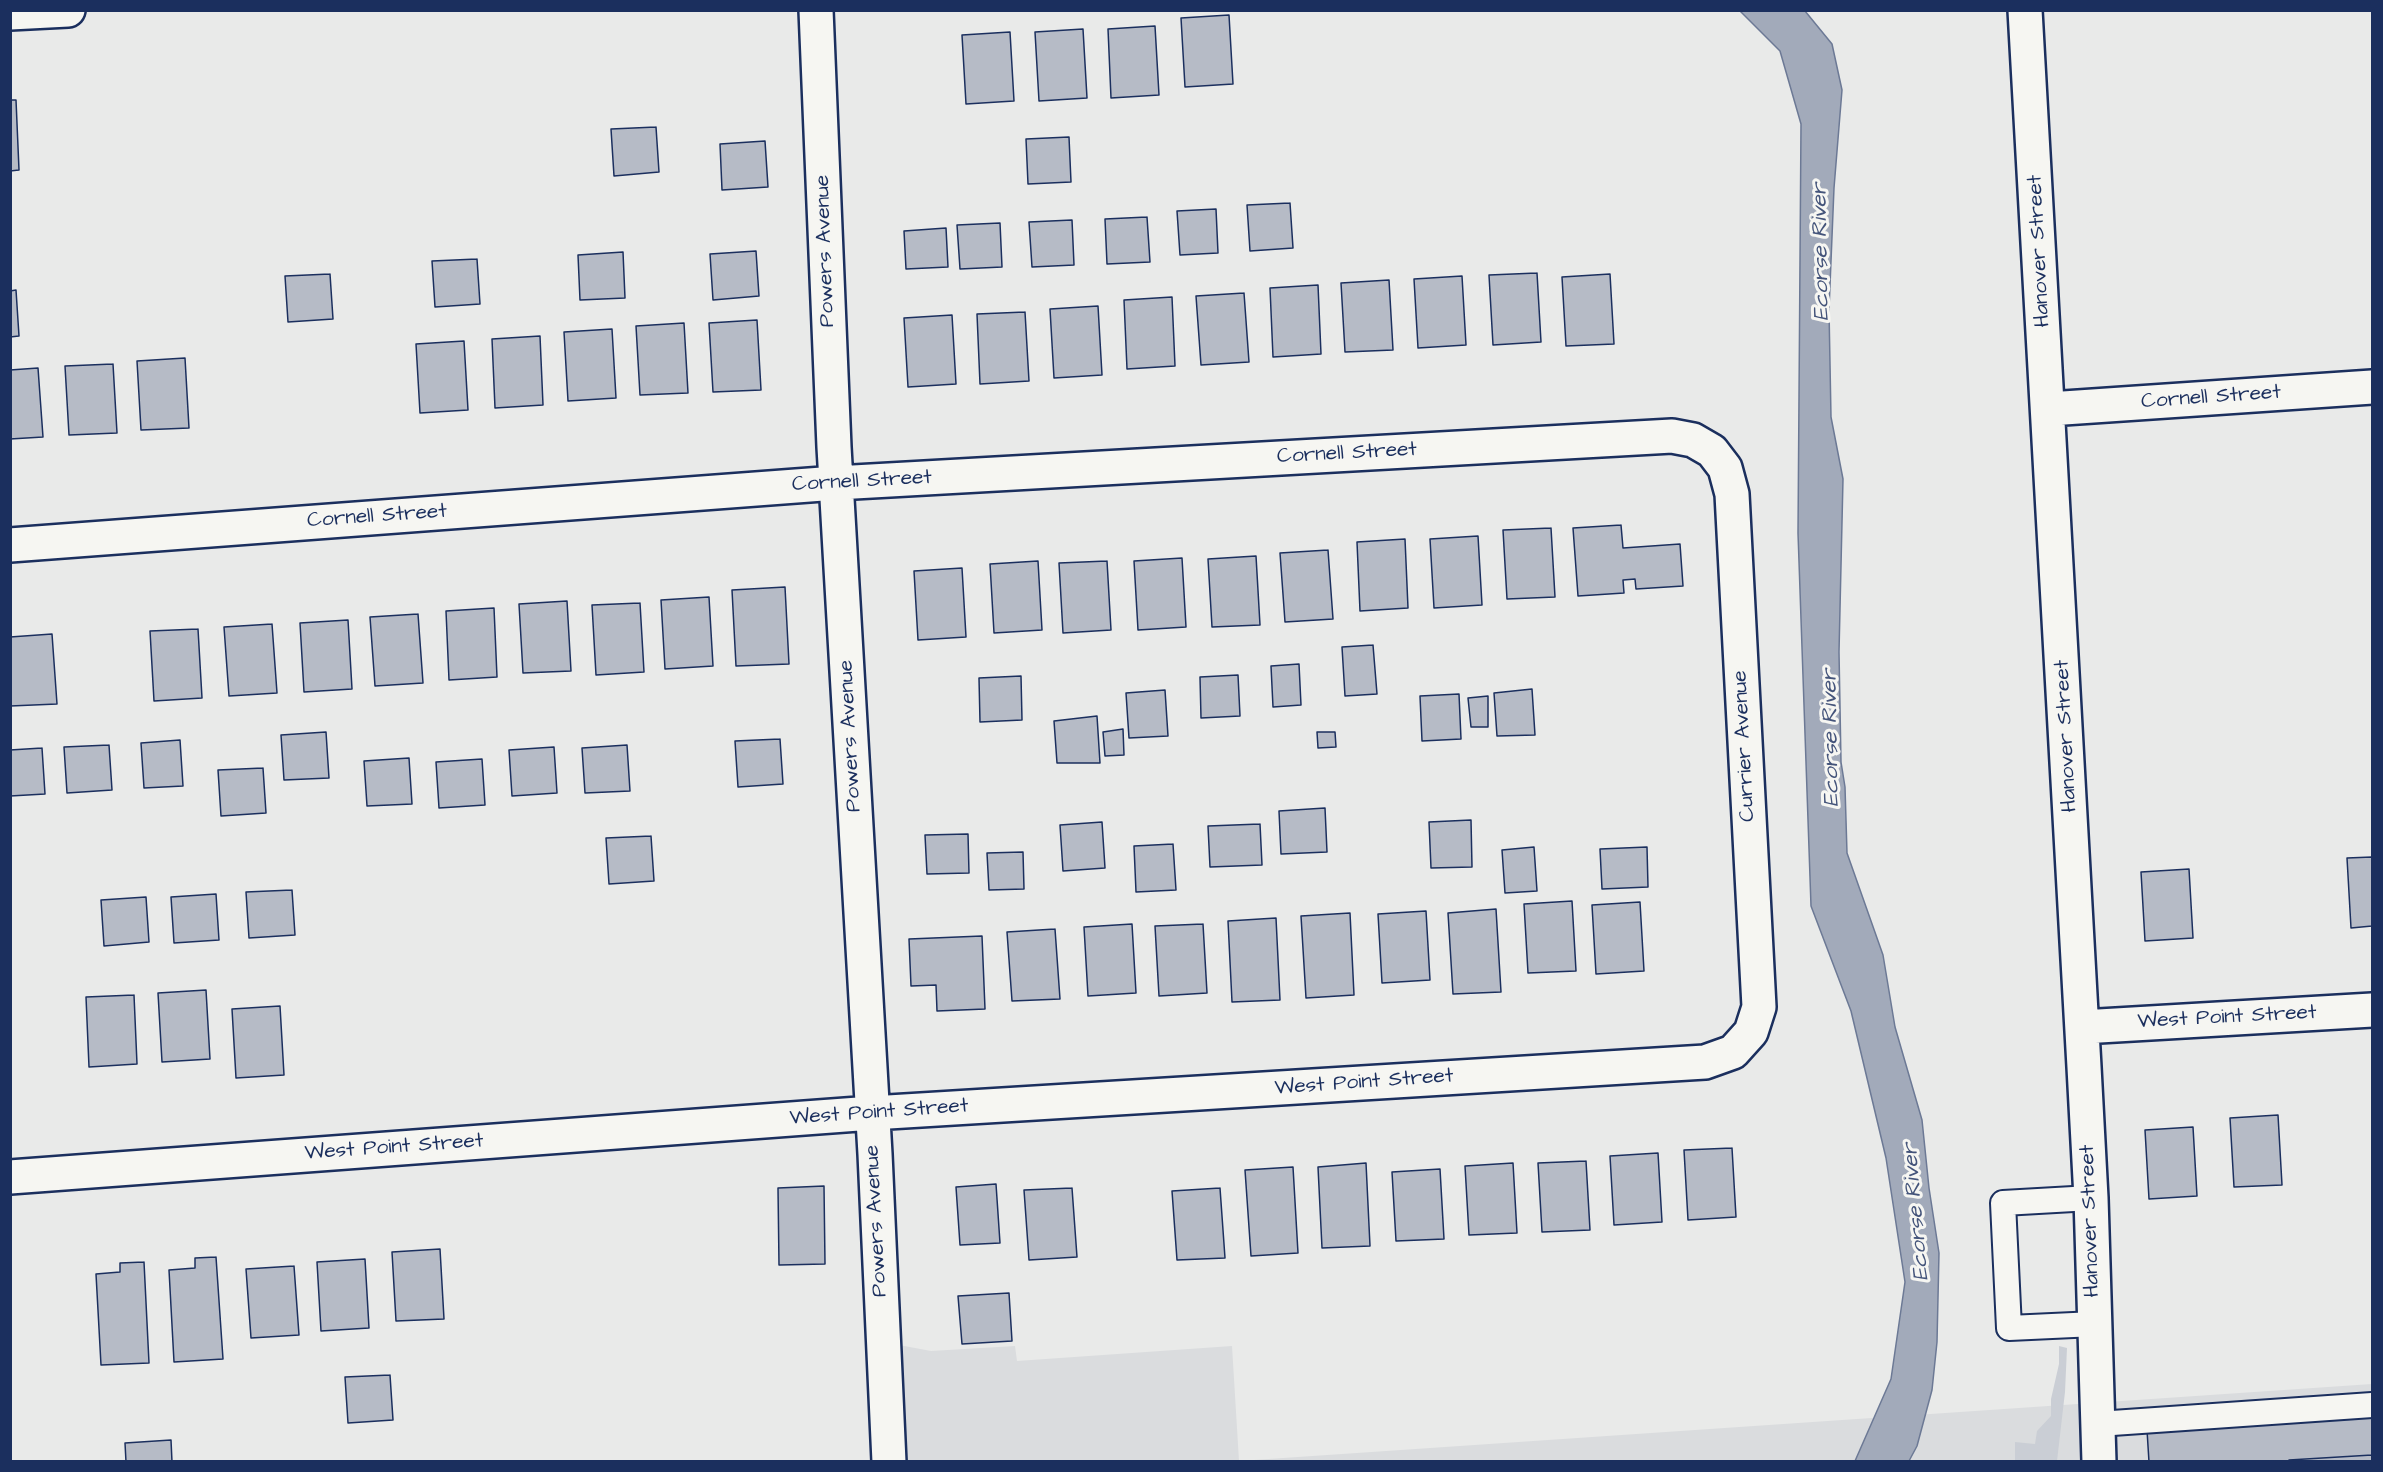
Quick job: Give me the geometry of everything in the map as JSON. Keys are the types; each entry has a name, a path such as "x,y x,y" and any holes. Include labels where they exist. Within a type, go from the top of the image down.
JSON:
{"street":[{"path":"10,14 68,10"},
{"name":"Powers Avenue","path":"816,10 836,483 872,1113 889,1461"},
{"name":"Hanover Street","path":"2025,10 2049,409 2091,1198 2099,1461"},
{"name":"Cornell Street","path":"2049,409 2373,387"},
{"name":"Cornell Street","path":"10,545 836,483 1672,436 1693,440 1712,451"},
{"name":"Currier Avenue","path":"1712,451 1725,468 1732,494 1758,983 1759,1007 1750,1032 1742,1042"},
{"name":"West Point Street","path":"2082,1027 2373,1010"},
{"name":"West Point Street","path":"10,1177 872,1113 1705,1062 1732,1052 1742,1042"}],"lane":[{"path":"2091,1198 2003,1203 2009,1328 2095,1324"},
{"path":"2098,1424 2373,1405"}],"shaded area":[{"path":"883,1342 931,1351 1015,1346 1017,1361 1232,1346 1239,1461 889,1461"},
{"path":"2059,1346 2067,1348 2065,1392 2057,1461 2015,1461 2015,1442 2035,1444 2037,1431 2051,1416 2051,1399 2059,1364"},
{"path":"2372,1384 2372,1461 1239,1461"}],"water":[{"name":"Ecorse River","path":"1740,11 1805,11 1832,44 1842,90 1834,188 1829,310 1831,417 1843,479 1839,652 1841,762 1845,787 1847,853 1883,955 1895,1027 1922,1120 1939,1253 1937,1342 1932,1390 1917,1446 1909,1461 1855,1461 1891,1379 1905,1282 1886,1158 1851,1011 1811,906 1798,533 1801,124 1780,51"}],"building":[{"path":"1229,15 1233,84 1185,87 1181,18"},
{"path":"1155,26 1159,95 1111,98 1108,29"},
{"path":"1083,29 1087,98 1039,101 1035,32"},
{"path":"1010,32 1014,101 966,104 962,35"},
{"path":"10,100 16,100 19,170 10,171"},
{"path":"656,127 659,172 614,176 611,129"},
{"path":"1069,137 1071,182 1028,184 1026,139"},
{"path":"765,141 768,187 722,190 720,144"},
{"path":"1290,203 1293,248 1250,251 1247,205"},
{"path":"1216,209 1218,253 1180,255 1177,211"},
{"path":"1147,217 1150,262 1107,264 1105,219"},
{"path":"1072,220 1074,265 1032,267 1029,222"},
{"path":"1000,223 1002,267 960,269 957,225"},
{"path":"946,228 948,267 906,269 904,231"},
{"path":"756,251 759,296 713,300 710,254"},
{"path":"623,252 625,298 580,300 578,255"},
{"path":"477,259 480,304 435,307 432,261"},
{"path":"1537,273 1541,342 1493,345 1489,275"},
{"path":"330,274 333,319 288,322 285,276"},
{"path":"1610,274 1614,344 1566,346 1562,277"},
{"path":"1462,276 1466,345 1418,348 1414,279"},
{"path":"1389,280 1393,350 1345,352 1341,283"},
{"path":"1318,285 1321,354 1273,357 1270,288"},
{"path":"16,290 19,336 10,337 10,291"},
{"path":"1244,293 1249,362 1201,365 1196,296"},
{"path":"1172,297 1175,366 1127,369 1124,300"},
{"path":"1098,306 1102,375 1054,378 1050,309"},
{"path":"1025,312 1029,381 980,384 977,314"},
{"path":"952,315 956,384 908,387 904,318"},
{"path":"757,320 761,390 713,392 709,323"},
{"path":"684,323 688,393 640,395 636,326"},
{"path":"612,329 616,398 568,401 564,332"},
{"path":"540,336 543,405 495,408 492,339"},
{"path":"464,341 468,410 420,413 416,344"},
{"path":"185,358 189,428 141,430 137,361"},
{"path":"113,364 117,433 69,435 65,366"},
{"path":"38,368 43,437 10,439 10,370"},
{"path":"1621,525 1623,548 1680,544 1683,586 1636,589 1635,579 1623,580 1624,593 1578,596 1573,528"},
{"path":"1551,528 1555,597 1507,599 1503,530"},
{"path":"1478,536 1482,605 1434,608 1430,539"},
{"path":"1405,539 1408,608 1360,611 1357,542"},
{"path":"1328,550 1333,619 1285,622 1280,553"},
{"path":"1256,556 1260,625 1212,627 1208,559"},
{"path":"1182,558 1186,627 1138,630 1134,561"},
{"path":"1038,561 1042,630 994,633 990,564"},
{"path":"1107,561 1111,630 1063,633 1059,563"},
{"path":"962,568 966,637 918,640 914,571"},
{"path":"785,587 789,664 736,666 732,590"},
{"path":"709,597 713,666 665,669 661,600"},
{"path":"567,601 571,671 523,673 519,604"},
{"path":"640,603 644,672 596,675 592,605"},
{"path":"494,608 497,677 449,680 446,611"},
{"path":"418,614 423,683 375,686 370,617"},
{"path":"348,620 352,689 304,692 300,623"},
{"path":"272,624 277,693 229,696 224,627"},
{"path":"198,629 202,698 154,701 150,631"},
{"path":"52,634 57,704 10,706 10,637"},
{"path":"1373,645 1377,694 1345,696 1342,647"},
{"path":"1299,664 1301,705 1273,707 1271,666"},
{"path":"1238,675 1240,716 1201,718 1200,677"},
{"path":"1021,676 1022,720 980,722 979,678"},
{"path":"1532,689 1535,735 1497,736 1494,693"},
{"path":"1165,690 1168,736 1129,738 1126,693"},
{"path":"1459,694 1461,739 1422,741 1420,696"},
{"path":"1488,696 1488,727 1471,727 1468,698"},
{"path":"1097,716 1100,763 1057,763 1054,721"},
{"path":"1123,729 1124,755 1105,756 1103,732"},
{"path":"326,732 329,778 284,780 281,735"},
{"path":"1317,732 1335,732 1336,747 1318,748"},
{"path":"780,739 783,784 738,787 735,741"},
{"path":"180,740 183,786 144,788 141,743"},
{"path":"109,745 112,790 67,793 64,747"},
{"path":"627,745 630,791 585,793 582,748"},
{"path":"554,747 557,793 512,796 509,750"},
{"path":"42,748 45,794 10,796 10,750"},
{"path":"409,758 412,804 367,806 364,761"},
{"path":"482,759 485,805 439,808 436,762"},
{"path":"263,768 266,813 221,816 218,770"},
{"path":"1325,808 1327,852 1281,854 1279,811"},
{"path":"1471,820 1472,867 1431,868 1429,822"},
{"path":"1102,822 1105,868 1063,871 1060,825"},
{"path":"1260,824 1262,865 1210,867 1208,826"},
{"path":"968,834 969,873 927,874 925,835"},
{"path":"651,836 654,881 609,884 606,838"},
{"path":"1173,844 1176,890 1136,892 1134,846"},
{"path":"1534,847 1537,891 1505,893 1502,850"},
{"path":"1647,847 1648,887 1602,889 1600,849"},
{"path":"1023,852 1024,889 989,890 987,853"},
{"path":"2372,857 2372,926 2351,928 2347,858"},
{"path":"2189,869 2193,938 2145,941 2141,872"},
{"path":"292,890 295,935 249,938 246,892"},
{"path":"216,894 219,940 174,943 171,897"},
{"path":"146,897 149,942 104,946 101,900"},
{"path":"1572,901 1576,971 1528,973 1524,904"},
{"path":"1640,902 1644,971 1596,974 1592,905"},
{"path":"1496,909 1501,992 1453,994 1448,913"},
{"path":"1426,911 1430,980 1382,983 1378,914"},
{"path":"1350,913 1354,995 1306,998 1301,916"},
{"path":"1276,918 1280,1000 1232,1002 1228,921"},
{"path":"1132,924 1136,993 1088,996 1084,927"},
{"path":"1203,924 1207,993 1159,996 1155,926"},
{"path":"1055,929 1060,999 1012,1001 1007,932"},
{"path":"982,936 985,1009 937,1011 936,985 911,986 909,939"},
{"path":"206,990 210,1059 162,1062 158,993"},
{"path":"134,995 137,1064 89,1067 86,997"},
{"path":"280,1006 284,1075 236,1078 232,1009"},
{"path":"2278,1115 2282,1185 2234,1187 2230,1118"},
{"path":"2193,1127 2197,1196 2149,1199 2145,1130"},
{"path":"1732,1148 1736,1217 1688,1220 1684,1150"},
{"path":"1658,1153 1662,1222 1614,1225 1610,1156"},
{"path":"1586,1161 1590,1230 1542,1232 1538,1163"},
{"path":"1366,1163 1370,1246 1322,1248 1318,1167"},
{"path":"1513,1163 1517,1233 1469,1235 1465,1166"},
{"path":"1293,1167 1298,1253 1251,1256 1245,1170"},
{"path":"1440,1169 1444,1239 1396,1241 1392,1172"},
{"path":"996,1184 1000,1243 960,1245 956,1187"},
{"path":"824,1186 825,1264 779,1265 778,1188"},
{"path":"1072,1188 1077,1257 1029,1260 1024,1190"},
{"path":"1220,1188 1225,1258 1177,1260 1172,1191"},
{"path":"440,1249 444,1319 396,1321 392,1252"},
{"path":"216,1257 223,1359 174,1362 169,1270 195,1268 195,1258"},
{"path":"365,1259 369,1328 321,1331 317,1262"},
{"path":"144,1262 149,1363 101,1365 96,1274 120,1272 120,1263"},
{"path":"294,1266 299,1335 251,1338 246,1269"},
{"path":"1009,1293 1012,1341 962,1344 958,1296"},
{"path":"390,1375 393,1420 348,1423 345,1377"},
{"path":"2372,1416 2372,1455 2289,1460 2289,1462 2149,1462 2147,1430"},
{"path":"171,1440 172,1462 126,1462 125,1443"},
{"path":"2372,1455 2372,1462 2289,1462 2289,1460"}]}
